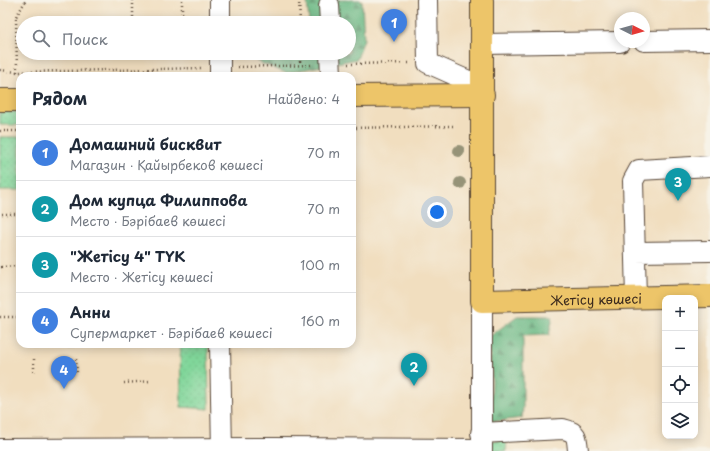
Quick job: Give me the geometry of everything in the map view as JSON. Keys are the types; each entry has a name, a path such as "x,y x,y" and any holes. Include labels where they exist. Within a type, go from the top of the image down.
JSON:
{"main road":[{"path":"482,0 482,301"},
{"path":"356,96 483,91"},
{"path":"0,100 16,100"},
{"name":"Жетісу көшесі","path":"482,301 710,296"}],"street":[{"path":"220,0 220,16"},
{"path":"427,0 428,63 483,91"},
{"path":"650,41 710,40"},
{"path":"483,44 614,42"},
{"path":"220,60 220,72"},
{"path":"330,60 331,72"},
{"path":"636,298 633,181 639,170 710,166"},
{"path":"635,252 710,251"},
{"path":"482,301 482,444"},
{"path":"220,348 222,449"},
{"path":"0,449 222,449 482,444 562,428 570,430 575,434 578,451"}],"path":[{"path":"17,16 26,0"},
{"path":"133,0 133,16"},
{"path":"182,0 182,16"},
{"path":"299,0 300,16"},
{"path":"17,60 17,72"},
{"path":"300,60 300,66"},
{"path":"356,128 453,126"},
{"path":"0,131 16,131"},
{"path":"2,214 16,214"},
{"path":"1,267 16,266"},
{"path":"0,317 16,317"},
{"path":"34,359 34,373"},
{"path":"76,359 77,372"},
{"path":"124,383 150,381"}],"green space":[{"path":"307,0 360,0 362,2 364,39 357,59 356,16 308,16"},
{"path":"352,60 291,72 284,72 256,61"},
{"path":"0,112 16,112 16,125 0,125"},
{"path":"0,137 16,137 16,190 0,190"},
{"path":"517,316 553,316 549,335 523,336 522,418 489,421 492,382 489,337"},
{"path":"32,348 74,348 32,349"},
{"path":"180,348 208,348 209,409 181,407"},
{"path":"507,440 506,451 489,451 489,441"}],"place":[{"name":"Домашний бисквит","path":"394,42"},
{"name":"\"Жетісу 4\" ТҮК","path":"678,201"},
{"name":"Дом купца Филиппова","path":"414,386"},
{"name":"Анни","path":"64,389"}]}
